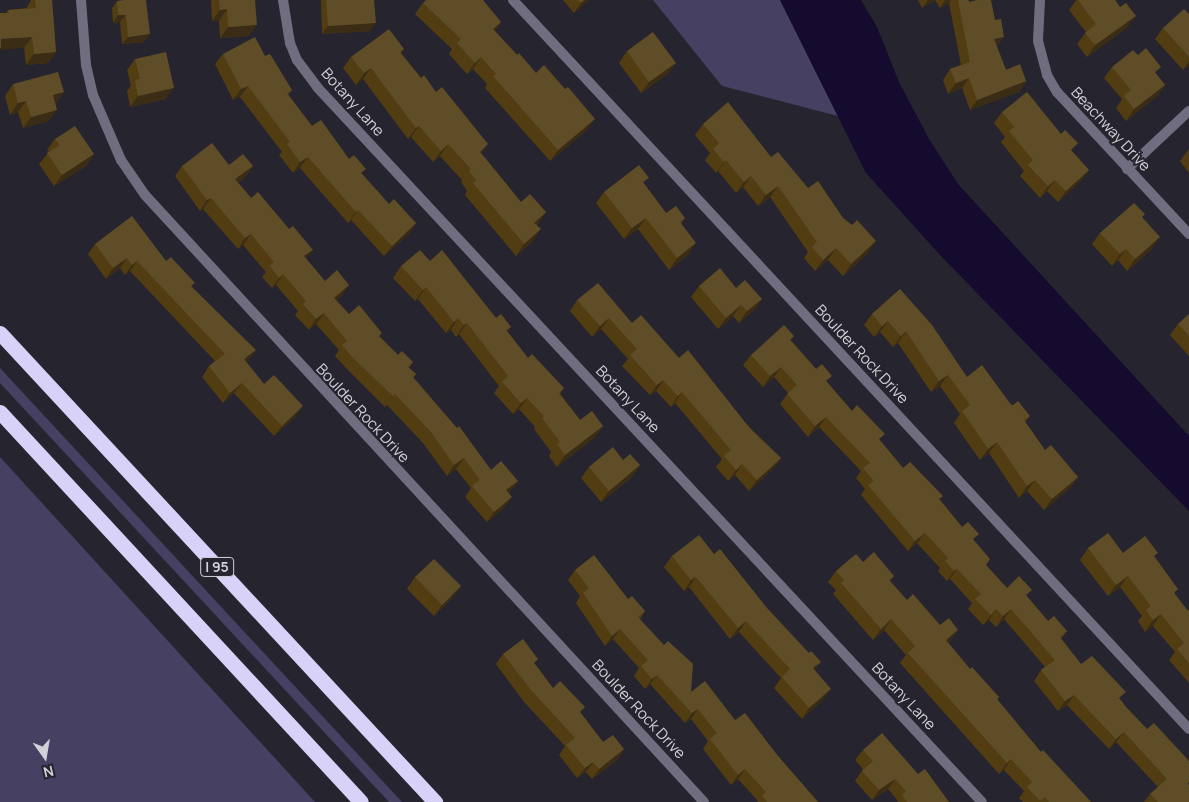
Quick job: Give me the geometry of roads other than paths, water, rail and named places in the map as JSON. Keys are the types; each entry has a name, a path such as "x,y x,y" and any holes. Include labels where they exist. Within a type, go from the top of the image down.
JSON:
{"highway":[{"name":"I 95","path":"0,333 434,802"},
{"path":"0,412 361,802"}],"street":[{"name":"Boulder Rock Drive","path":"80,0 86,65 93,95 121,160 145,195 704,802"},
{"name":"Botany Lane","path":"284,0 290,42 297,60 317,87 982,802"},
{"name":"Boulder Rock Drive","path":"513,0 1189,729"},
{"name":"Beachway Drive","path":"1040,0 1038,41 1047,74 1066,105 1189,234"},
{"path":"1127,169 1189,111"}]}
